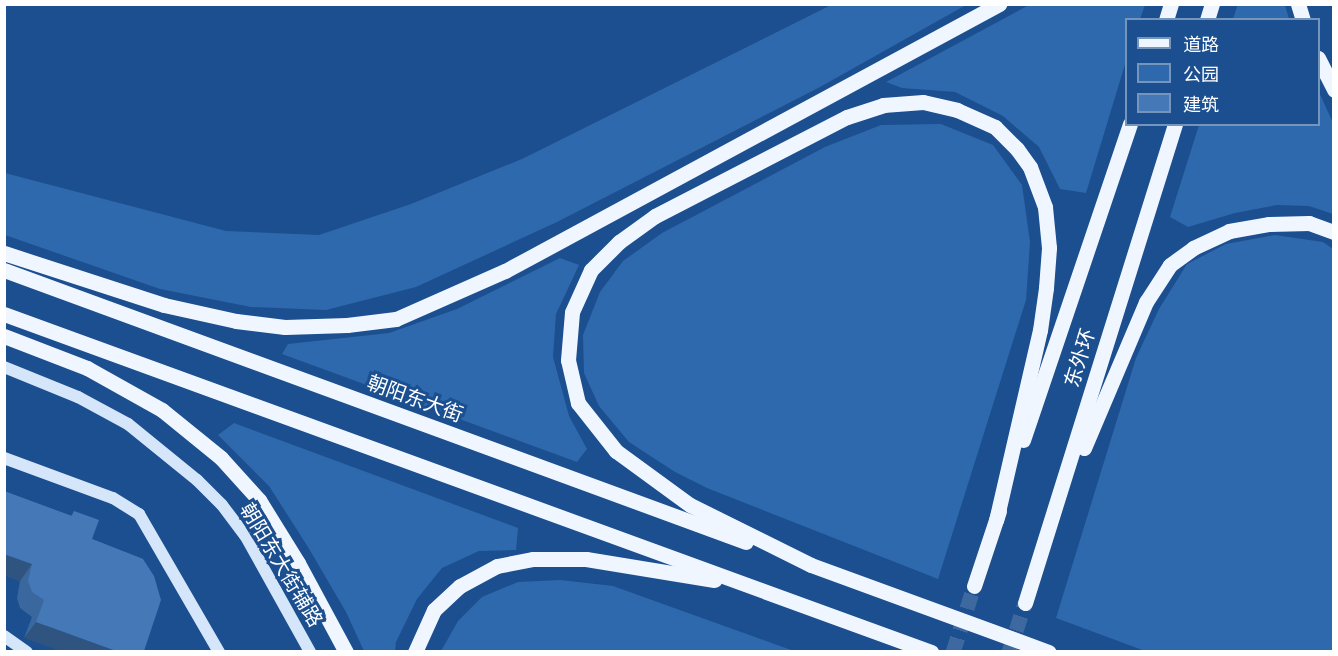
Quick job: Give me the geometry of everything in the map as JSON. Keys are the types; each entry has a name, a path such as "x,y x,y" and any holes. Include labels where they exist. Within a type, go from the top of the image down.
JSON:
{"main road":[{"path":"4,253 164,305 236,321 285,327 347,325 396,319 505,271 999,4"},
{"path":"1320,62 1334,90"},
{"path":"996,520 1041,320 1049,248 1045,207 1030,167 1017,149 995,128 957,110 923,102 884,105 847,117 655,216 619,242 591,270 572,312 568,360 578,403 616,451 690,505 811,566 1049,651"},
{"name":"东外环","path":"975,586 1129,126"},
{"name":"东外环","path":"1025,603 1173,126"},
{"path":"1045,542 1121,356 1146,302 1170,265 1193,248 1228,231 1269,224 1309,223 1334,232"},
{"name":"朝阳东大街","path":"4,270 811,566"},
{"path":"4,314 931,651"},
{"path":"4,336 87,368 162,410 221,458 259,500 298,563 346,651"},
{"path":"415,651 434,610 460,586 497,566 533,558 586,559 754,586"}],"street":[{"name":"朝阳东大街辅路","path":"4,367 78,397 128,424 197,480 222,506 244,535 310,651"},
{"path":"4,458 113,498 139,514 219,651"},
{"path":"4,636 27,651"}],"green space":[{"path":"1238,4 1285,5 1289,18 1233,18"},
{"path":"831,5 966,5 820,87 557,222 416,287 326,310 251,307 160,289 5,235 5,173 226,231 319,235 411,204 522,159"},
{"path":"1029,5 1145,5 1140,18 1125,18 1125,64 1086,193 1060,189 1039,147 1003,116 955,92 902,88 886,82"},
{"path":"1320,94 1333,123 1333,214 1309,206 1277,205 1235,213 1188,227 1170,217 1199,126 1320,126"},
{"path":"941,124 993,145 1022,185 1030,242 1026,300 938,579 707,488 675,472 629,442 599,406 584,373 583,335 600,292 623,261 662,233 825,147 881,125"},
{"path":"1275,235 1323,242 1333,249 1333,651 1145,651 1056,618 1136,358 1159,309 1187,264 1226,244"},
{"path":"560,258 579,265 556,314 553,357 569,416 587,449 577,462 282,354 288,344 389,333 457,309"},
{"path":"234,423 518,528 516,550 479,551 442,568 417,599 396,642 395,651 364,651 346,612 269,486 218,435"},
{"path":"560,580 613,586 794,651 441,651 458,621 482,597 518,582"}],"building":[{"path":"4,491 72,516 74,511 99,520 92,539 143,559 154,576 161,600 144,651 116,651 36,622 44,600 32,592 28,581 32,564 4,554"}],"tunnel":[{"path":"953,652 974,586"},
{"path":"1009,652 1025,603"}]}
